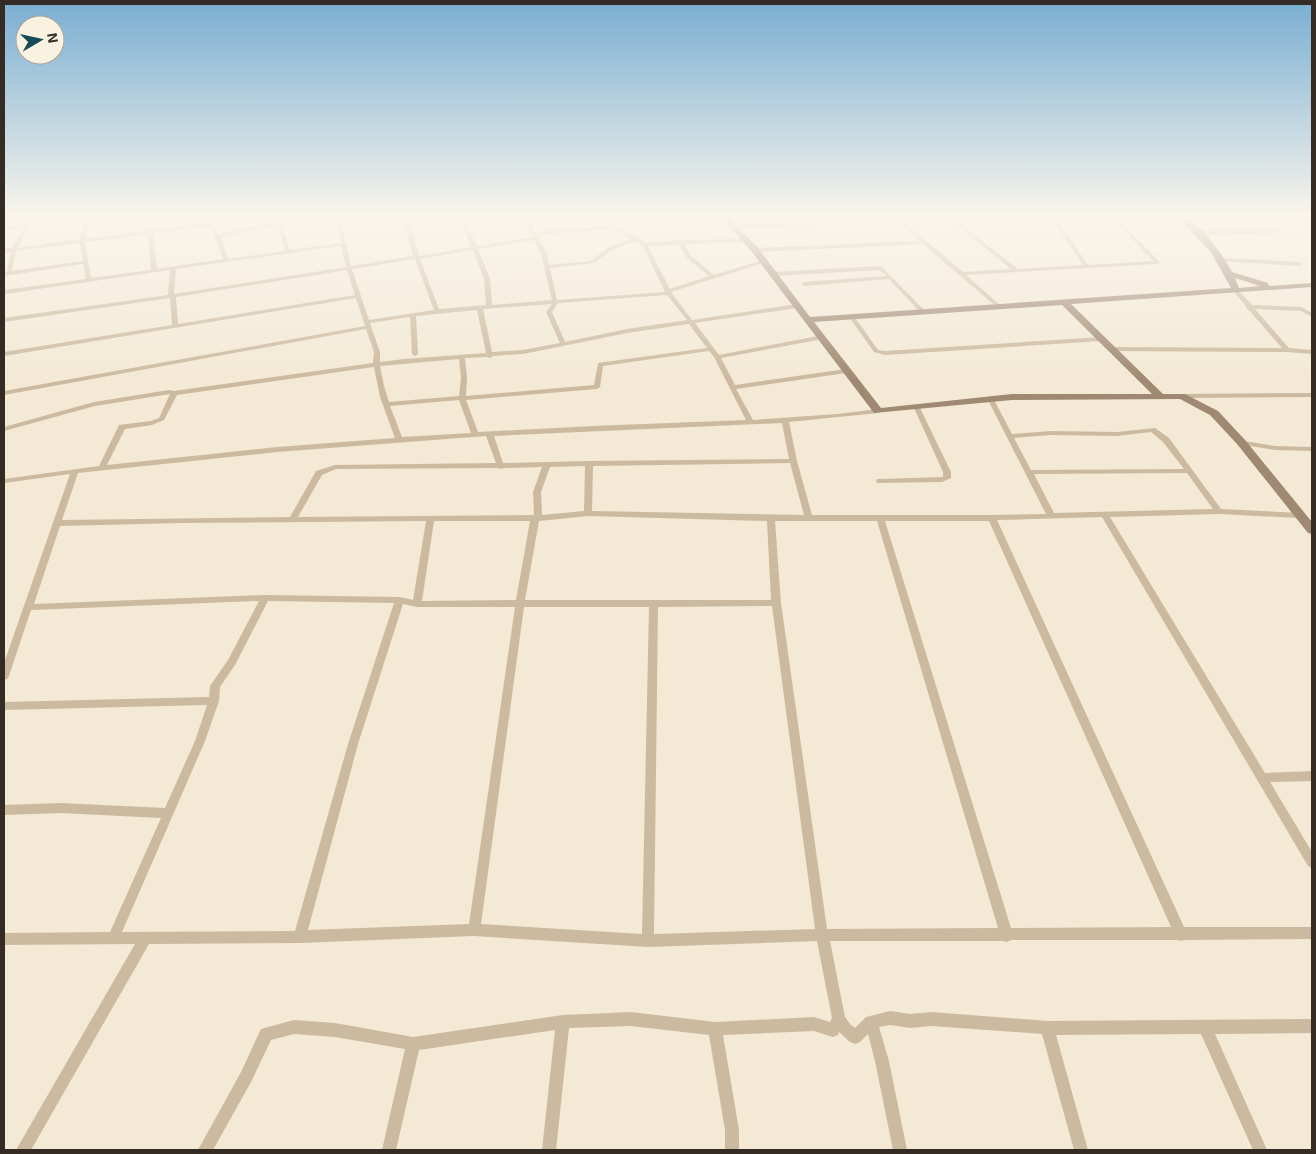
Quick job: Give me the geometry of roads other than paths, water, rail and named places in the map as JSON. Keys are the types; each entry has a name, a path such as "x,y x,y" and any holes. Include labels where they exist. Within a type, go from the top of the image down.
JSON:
{"street":[{"path":"6,274 20,272"},
{"path":"87,272 89,280"},
{"path":"4,292 148,272"},
{"path":"173,272 172,295 175,326"},
{"path":"4,320 324,272"},
{"path":"350,272 377,352 376,364 399,440"},
{"path":"422,272 437,311"},
{"path":"484,272 487,279 490,308"},
{"path":"549,272 555,303 549,312 563,343"},
{"path":"659,272 669,292 717,357 734,387 750,422"},
{"path":"707,272 712,276"},
{"path":"4,393 437,311 555,303 669,292 727,272"},
{"path":"772,274 811,272"},
{"path":"884,272 923,312"},
{"path":"960,272 999,306"},
{"path":"962,274 1001,272"},
{"path":"772,274 823,337 846,371 878,411"},
{"path":"1230,274 1280,288"},
{"path":"1230,274 1236,290 1248,308 1287,350"},
{"path":"804,284 888,278"},
{"path":"808,320 1312,285"},
{"path":"4,354 357,296"},
{"path":"1064,302 1162,397"},
{"path":"4,429 94,404 169,392 174,393 376,364 523,352 563,343 689,321 797,306"},
{"path":"480,308 490,356"},
{"path":"1248,308 1302,309 1312,315"},
{"path":"413,315 415,354"},
{"path":"852,317 876,351 885,354 1102,339"},
{"path":"717,357 823,337"},
{"path":"387,404 597,387 600,364 712,349"},
{"path":"1112,349 1287,350 1312,352"},
{"path":"415,354 428,359"},
{"path":"404,361 415,354"},
{"path":"462,358 464,378 462,398 474,434"},
{"path":"734,387 846,371"},
{"path":"102,467 122,426 152,423 162,419 174,393"},
{"path":"4,482 102,467 399,440 488,433 826,418 990,398 1312,395"},
{"path":"1182,396 1214,414 1241,442 1248,454 1312,530"},
{"path":"990,398 1051,515"},
{"path":"880,481 942,480 947,478 947,472 917,408"},
{"path":"785,420 793,461 809,518"},
{"path":"1010,436 1051,433 1117,434 1152,430 1166,440 1219,511"},
{"path":"488,433 501,467"},
{"path":"1241,442 1276,448 1312,449"},
{"path":"1248,454 1276,448"},
{"path":"292,520 314,478 326,469 335,467 501,467 589,463 793,461"},
{"path":"588,513 589,463"},
{"path":"474,930 520,603 536,518 537,492 547,465"},
{"path":"4,676 75,471"},
{"path":"1029,472 1189,471"},
{"path":"58,523 536,518 588,513 771,518 992,518 1219,511 1299,515"},
{"path":"1105,515 1312,862"},
{"path":"771,518 776,603 822,935 839,1019 844,1028 855,1037 871,1022 890,1018 910,1021 932,1018 1047,1028 1312,1026"},
{"path":"880,518 1006,936"},
{"path":"992,518 1180,935"},
{"path":"416,604 430,519"},
{"path":"29,608 265,598 400,600 416,604 776,603"},
{"path":"112,939 200,741 214,701 215,686 232,662 265,598"},
{"path":"300,937 353,744 400,600"},
{"path":"648,942 654,603"},
{"path":"4,706 214,701"},
{"path":"1263,778 1312,776"},
{"path":"4,810 60,808 169,813"},
{"path":"4,939 300,937 474,930 648,942 822,935 1006,936 1312,933"},
{"path":"22,1150 146,938"},
{"path":"205,1150 249,1070 258,1058 266,1034 294,1028 335,1030 412,1044 563,1022 631,1019 715,1028 814,1024 833,1030 839,1019"},
{"path":"549,1150 563,1022"},
{"path":"871,1022 882,1061 900,1150"},
{"path":"715,1028 732,1130 732,1150"},
{"path":"1047,1028 1081,1150"},
{"path":"1205,1028 1260,1150"},
{"path":"389,1150 412,1044"}]}
